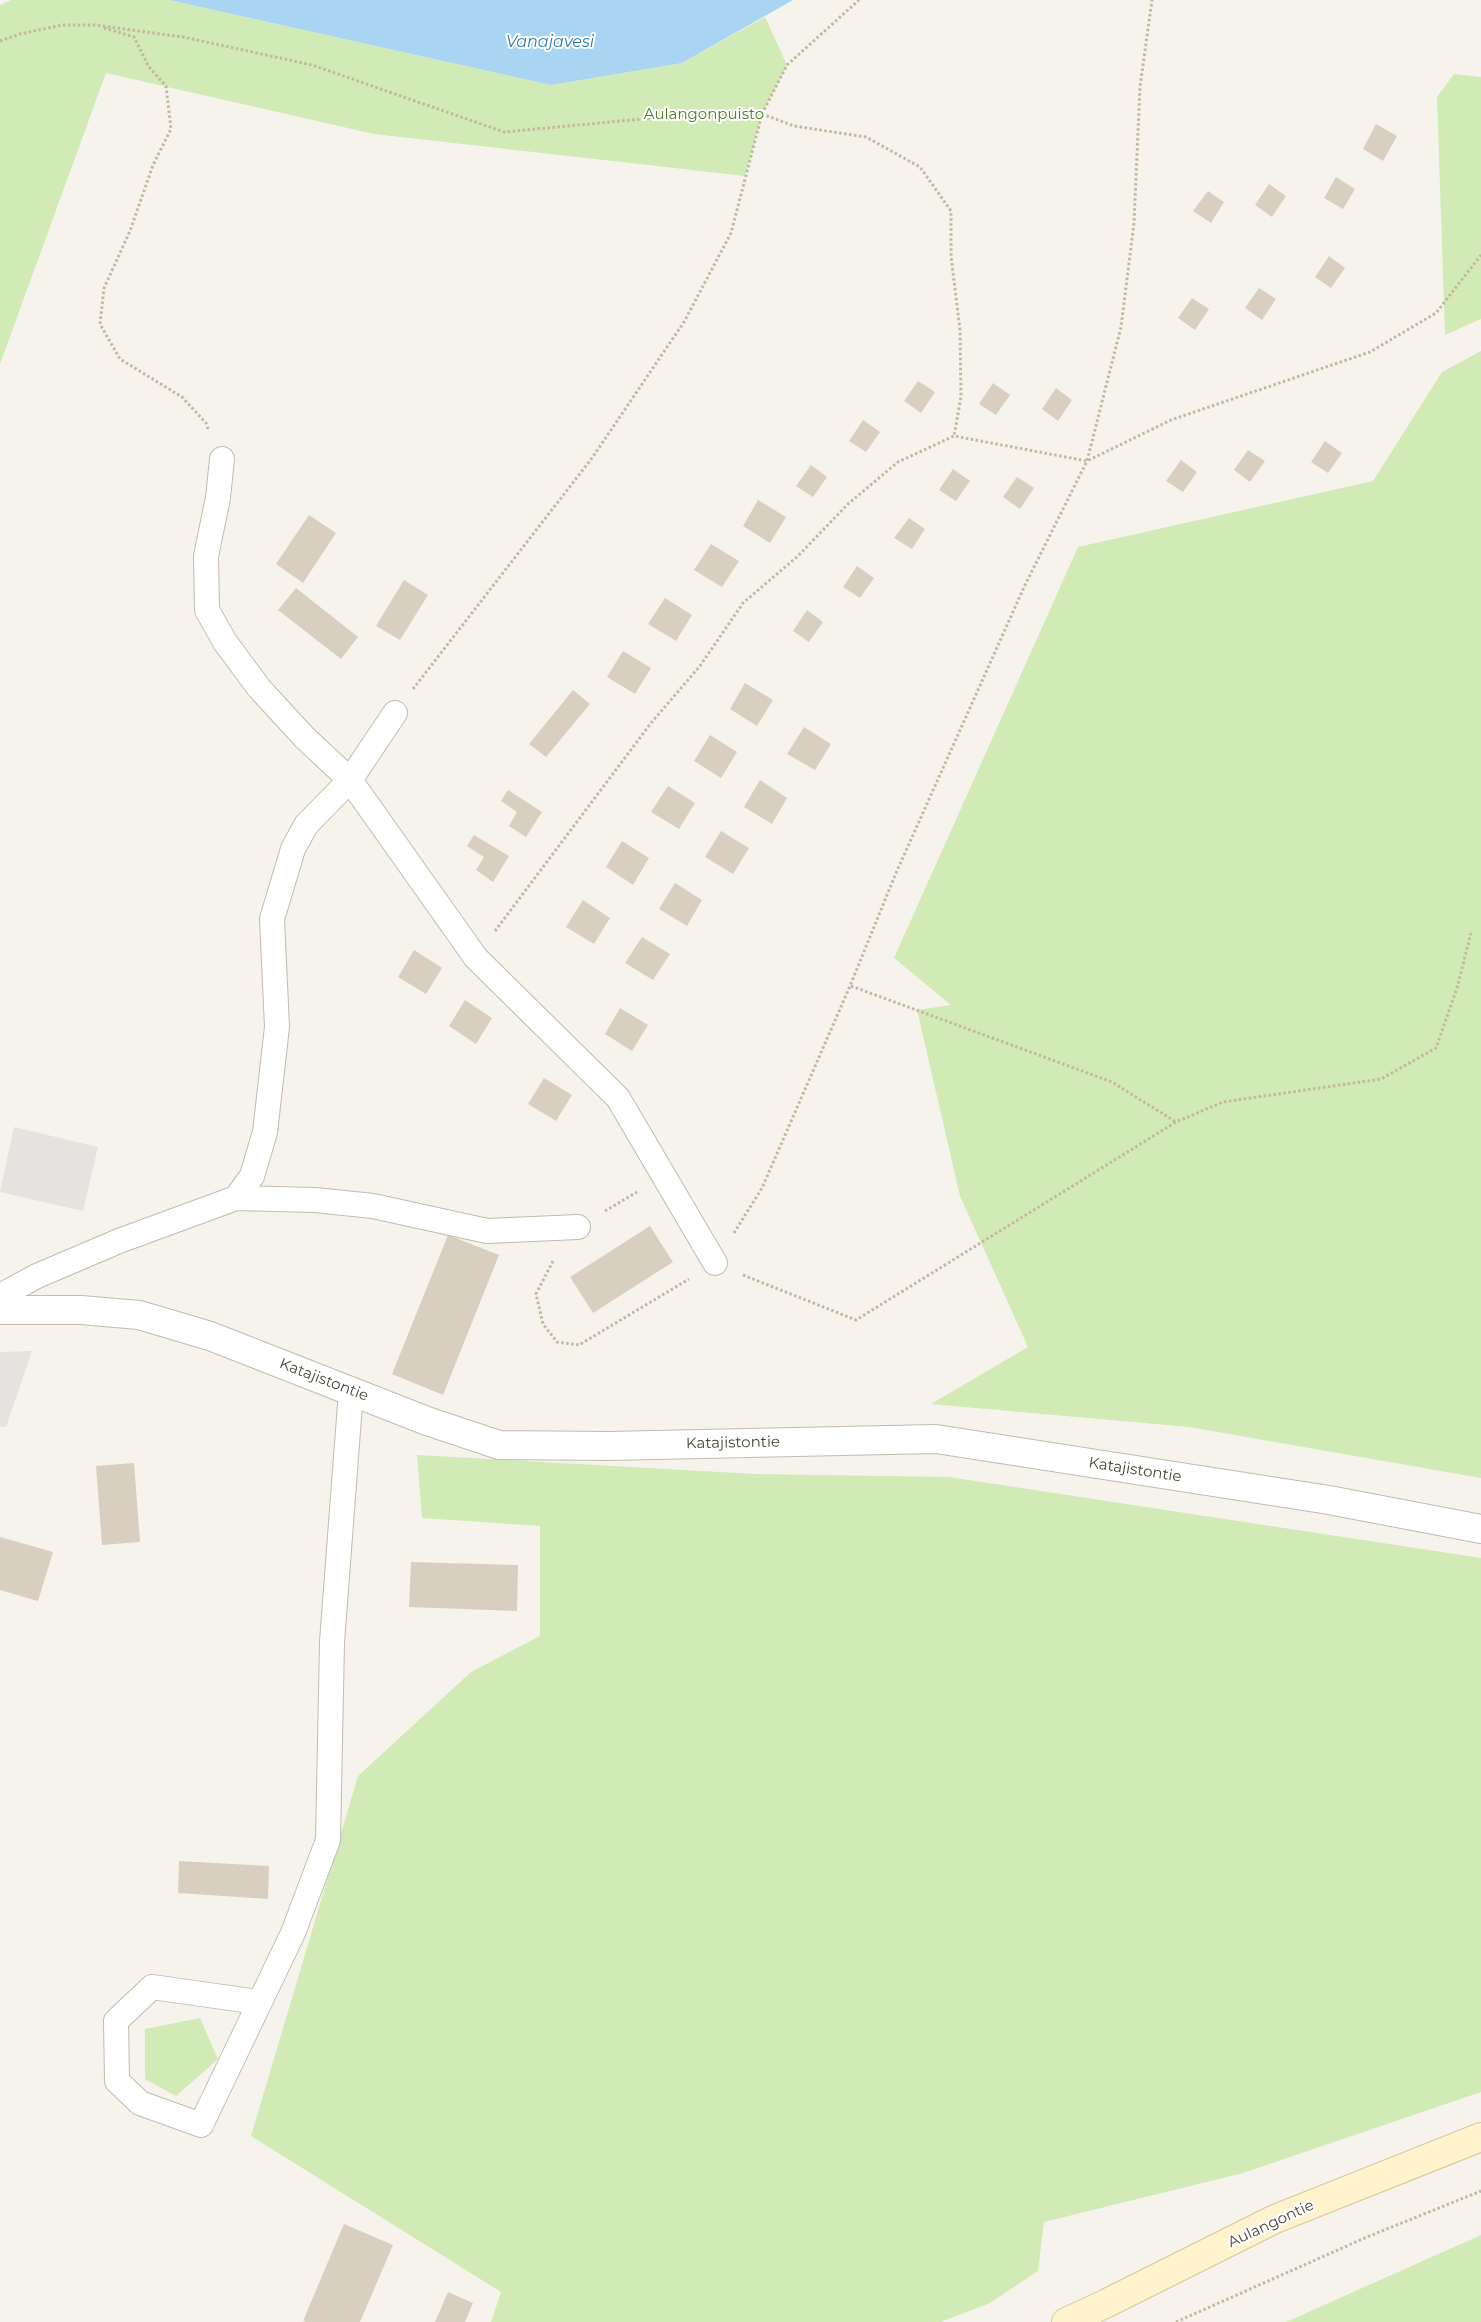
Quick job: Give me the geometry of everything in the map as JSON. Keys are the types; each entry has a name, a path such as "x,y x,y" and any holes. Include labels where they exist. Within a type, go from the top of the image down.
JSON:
{"street":[{"name":"Katajistontie","path":"0,1310 81,1310 139,1315 210,1336 427,1421 499,1445 608,1446 936,1439 1319,1499 1481,1530"},
{"name":"Aulangontie","path":"1066,2322 1275,2219 1481,2137"}],"lane":[{"path":"222,458 218,498 206,556 207,610 225,642 259,688 304,738 350,780 476,958 618,1098 715,1263"},
{"path":"236,1198 252,1176 265,1132 277,1027 272,919 293,849 306,825 350,780 395,713"},
{"path":"0,1296 37,1276 101,1249 236,1198 315,1200 373,1206 488,1231 578,1227"},
{"path":"258,2002 152,1987 116,2020 118,2081 140,2104 200,2125 293,1932 328,1840 332,1642 351,1390"}],"path":[{"path":"395,713 592,458 684,322 731,234 762,114 787,65 859,0"},
{"path":"1152,0 1140,87 1134,223 1122,327 1087,461 1017,603 896,873 850,986 1112,1082 1176,1122"},
{"path":"0,41 20,34 62,25 95,25 183,37 312,65 504,132 695,114 762,114 794,126 866,136 920,168 951,210 951,256 960,330 961,397 954,436"},
{"path":"95,25 134,37 149,67 166,86 171,129 152,165 130,231 104,288 100,324 120,359 182,398 206,423 222,458"},
{"path":"476,958 651,723 700,666 743,603 798,556 848,504 898,462 954,436 1087,461 1171,420 1370,352 1436,313 1481,255"},
{"path":"715,1263 856,1320 1176,1122 1223,1102 1381,1079 1436,1048 1457,988 1471,933"},
{"path":"1176,2322 1367,2237 1481,2191"}],"green space":[{"name":"Aulangonpuisto","path":"11,0 169,0 551,85 682,63 765,17 787,65 762,114 745,176 374,134 106,73 0,364 0,5"},
{"path":"1454,74 1481,77 1481,319 1445,335 1437,97"},
{"path":"1481,351 1481,1478 1189,1427 931,1404 1028,1347 960,1196 917,1010 951,1005 894,958 1078,547 1373,481 1442,372"},
{"path":"417,1455 755,1474 949,1477 1481,1558 1481,2092 1243,2173 1044,2222 1038,2271 990,2303 941,2322 491,2322 501,2292 251,2136 358,1776 471,1672 540,1636 540,1526 422,1518"},
{"path":"200,2018 218,2059 176,2096 145,2079 145,2029"},
{"path":"1481,2235 1481,2322 1286,2322"}],"shaded area":[{"path":"14,1127 98,1147 83,1211 0,1192"},
{"path":"32,1351 6,1427 0,1427 0,1352"}],"water":[{"name":"Vanajavesi","path":"169,0 793,0 682,63 551,85"}],"building":[{"path":"1376,124 1397,136 1383,161 1363,149"},
{"path":"1336,177 1355,189 1343,209 1324,198"},
{"path":"1269,184 1286,196 1272,217 1255,205"},
{"path":"1208,191 1224,202 1211,223 1193,211"},
{"path":"1329,256 1345,268 1331,288 1315,277"},
{"path":"1259,288 1276,299 1262,320 1245,308"},
{"path":"1192,298 1209,309 1195,330 1178,318"},
{"path":"918,381 935,392 921,413 904,401"},
{"path":"993,383 1010,395 996,415 979,404"},
{"path":"1056,388 1072,400 1058,421 1042,409"},
{"path":"863,420 880,432 866,452 849,441"},
{"path":"1325,441 1342,453 1328,473 1311,462"},
{"path":"1248,450 1265,461 1250,482 1234,470"},
{"path":"1181,460 1197,472 1183,492 1166,481"},
{"path":"811,465 827,477 813,497 796,486"},
{"path":"953,469 970,481 956,501 939,490"},
{"path":"1017,477 1034,488 1020,509 1003,497"},
{"path":"758,500 786,517 770,543 743,526"},
{"path":"309,515 336,533 303,583 276,564"},
{"path":"909,518 925,529 912,549 894,538"},
{"path":"711,544 739,561 722,587 694,570"},
{"path":"857,566 874,578 860,598 843,587"},
{"path":"404,580 428,595 400,640 376,626"},
{"path":"296,588 358,637 341,659 278,610"},
{"path":"665,598 692,615 676,641 648,624"},
{"path":"807,610 823,622 809,642 793,631"},
{"path":"623,651 651,668 635,694 607,677"},
{"path":"745,683 773,700 757,726 730,709"},
{"path":"573,690 590,704 546,757 529,744"},
{"path":"804,727 831,744 815,770 787,754"},
{"path":"710,735 737,752 721,778 694,761"},
{"path":"760,780 787,798 772,824 744,807"},
{"path":"668,786 695,803 679,829 651,812"},
{"path":"508,790 542,812 526,837 509,826 517,812 501,801"},
{"path":"721,831 749,848 733,874 705,857"},
{"path":"474,835 509,856 493,882 476,870 484,857 467,846"},
{"path":"622,841 649,858 633,885 606,867"},
{"path":"675,883 702,900 687,926 659,909"},
{"path":"583,900 610,918 594,944 566,927"},
{"path":"642,937 670,954 653,980 625,963"},
{"path":"414,950 442,968 426,994 398,977"},
{"path":"465,1000 492,1018 476,1044 449,1026"},
{"path":"620,1008 648,1025 632,1051 605,1034"},
{"path":"544,1078 572,1095 556,1121 528,1104"},
{"path":"650,1226 673,1262 593,1313 570,1277"},
{"path":"448,1235 499,1255 443,1395 392,1374"},
{"path":"134,1463 140,1542 102,1545 96,1466"},
{"path":"0,1537 53,1552 38,1601 0,1590"},
{"path":"411,1562 518,1565 517,1611 409,1607"},
{"path":"179,1861 269,1866 268,1899 178,1893"},
{"path":"344,2224 393,2245 360,2322 303,2321"},
{"path":"448,2292 473,2303 465,2322 435,2322"}]}
